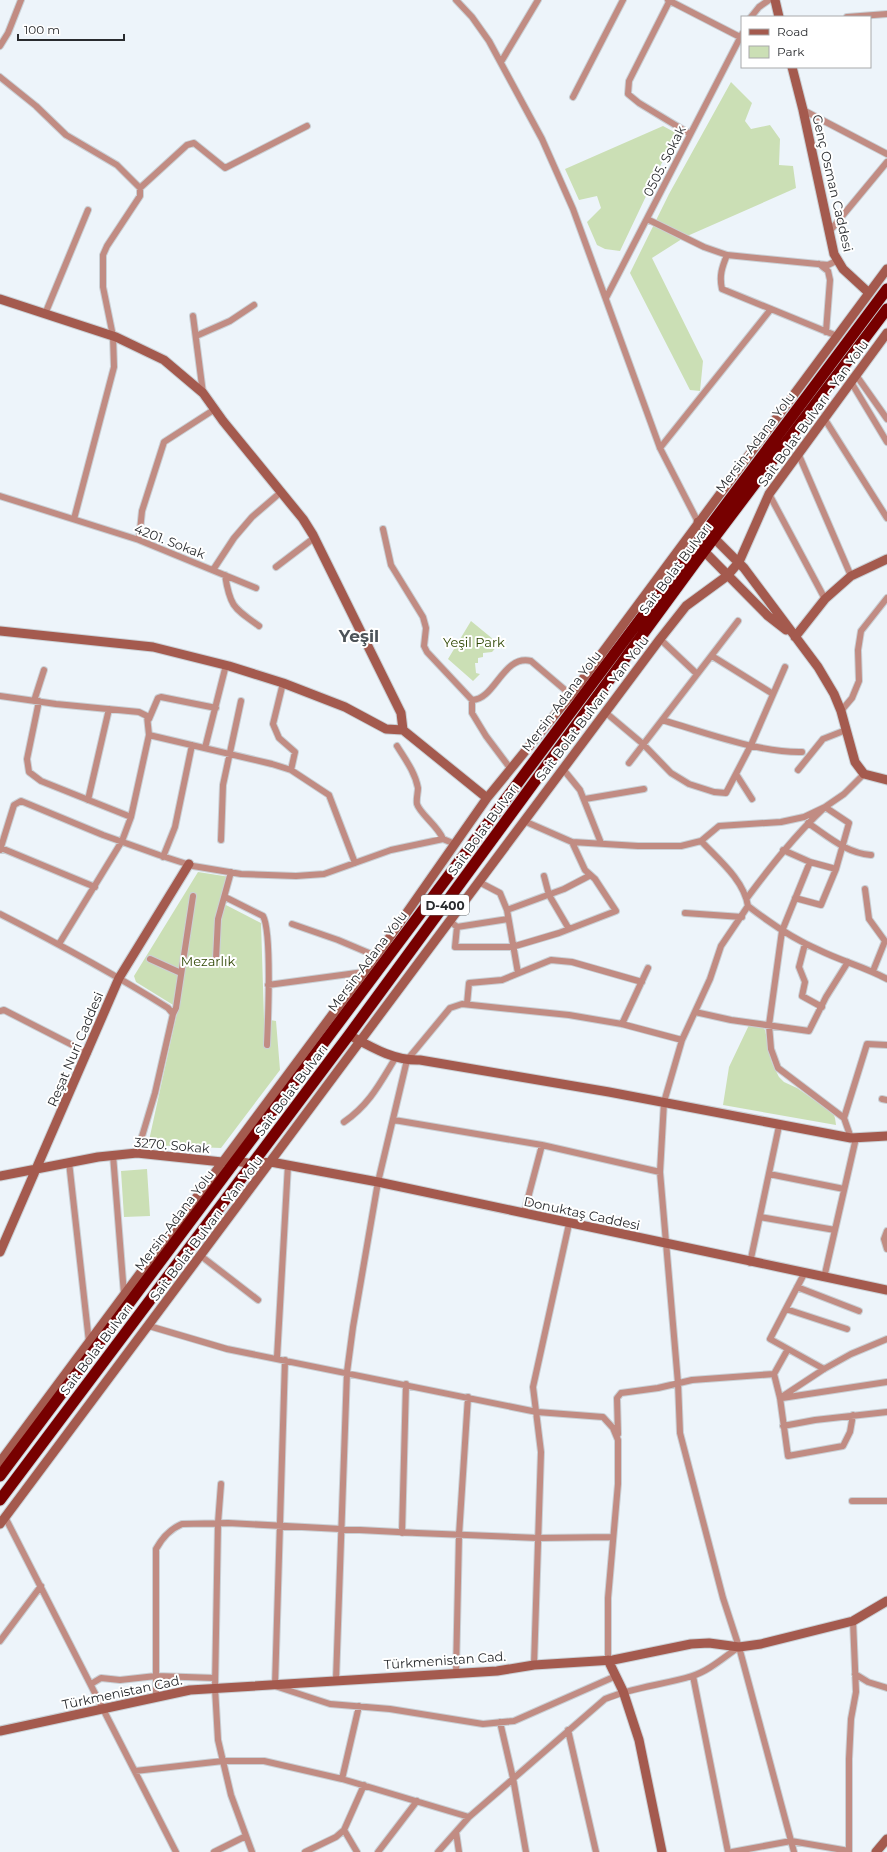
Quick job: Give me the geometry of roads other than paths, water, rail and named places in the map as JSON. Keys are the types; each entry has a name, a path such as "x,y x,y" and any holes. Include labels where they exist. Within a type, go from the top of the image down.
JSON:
{"highway":[{"name":"Mersin-Adana Yolu","path":"0,1476 236,1161 692,539 710,534 887,289"},
{"name":"Sait Bolat Bulvarı","path":"0,1500 349,1035 704,551 710,534 887,308"}],"street":[{"path":"0,46 8,34 21,0"},
{"path":"456,0 489,40 545,146 572,209 606,298 660,448 698,522 739,562 818,667 834,694 841,711 855,762 864,774 887,780"},
{"path":"501,62 538,0"},
{"path":"573,97 623,0"},
{"path":"690,134 639,103 628,94 629,81 669,0 741,36"},
{"path":"752,16 759,7 776,1 779,16"},
{"path":"860,16 887,14"},
{"name":"0505. Sokak","path":"606,298 741,36"},
{"name":"Genç Osman Caddesi","path":"792,68 803,110 834,254 843,269 869,293"},
{"path":"0,77 36,106 66,135 117,165 140,188 140,196 107,246 103,255 103,287 113,336 114,367 74,519"},
{"path":"803,110 887,154"},
{"path":"140,188 186,145 194,143 225,168 307,126"},
{"path":"829,232 887,162"},
{"path":"45,314 88,210"},
{"path":"647,218 704,247 727,255 828,265 838,260"},
{"path":"727,255 721,268 720,281 722,289 836,336"},
{"path":"818,264 828,272 830,280 826,332"},
{"name":"Sait Bolat Bulvarı - Yan Yolu","path":"0,1462 376,956 487,798 571,695 692,539 698,522 887,269"},
{"path":"0,299 113,336 164,360 204,393 303,520 314,538 401,713 404,730"},
{"path":"196,336 230,320 254,305"},
{"path":"660,448 771,310"},
{"path":"193,316 204,393"},
{"name":"Sait Bolat Bulvarı - Yan Yolu","path":"3,1520 360,1042 454,924 479,882 660,639 686,606 727,576 739,562 769,494 887,333"},
{"path":"853,379 887,419"},
{"path":"853,379 887,442"},
{"path":"139,540 142,511 164,442 215,409"},
{"path":"824,418 887,518"},
{"path":"798,454 851,576"},
{"path":"213,570 234,538 247,522 280,492"},
{"path":"769,494 825,599"},
{"name":"4201. Sokak","path":"0,496 139,540 256,588"},
{"path":"384,529 391,565 424,617 426,628 424,646 426,652 472,700 472,713 482,730 510,768"},
{"path":"276,567 314,538"},
{"path":"692,539 768,616 795,637"},
{"path":"795,637 825,599 851,576 887,559"},
{"path":"225,575 228,592 234,607 259,626"},
{"path":"841,711 852,698 859,681 858,650 861,631 887,598"},
{"path":"629,763 738,621"},
{"path":"0,631 153,647 226,665 283,683 345,707 386,729 404,730 487,798"},
{"path":"660,639 697,674"},
{"path":"712,656 773,694"},
{"path":"472,700 476,700 485,694 513,663 527,660 531,660 571,695"},
{"path":"205,748 226,665"},
{"path":"605,712 643,744 671,773 689,784 714,792 726,793 751,745 785,668"},
{"path":"44,670 27,759 29,772 41,781 131,817"},
{"path":"283,683 273,724 279,738 295,752 291,770"},
{"path":"0,696 139,712 148,716 149,719"},
{"path":"59,944 122,841 131,817 149,735 149,719 158,698 161,697 216,708"},
{"path":"221,840 223,785 241,701"},
{"path":"88,800 109,709"},
{"path":"662,720 751,745 788,753 802,752"},
{"path":"798,770 823,739 846,730"},
{"path":"149,735 272,764 291,770 331,797 355,863"},
{"path":"163,857 175,827 192,745"},
{"path":"397,746 415,775 418,789 417,804 424,815 439,829 443,839"},
{"path":"563,769 580,790 601,843"},
{"path":"736,774 752,799"},
{"path":"747,898 808,822 825,807 844,794 864,774"},
{"path":"584,799 644,789"},
{"path":"95,886 0,849 14,805 21,801 103,835 163,857 189,864 231,872 296,876 324,874 391,850 443,839 455,844"},
{"path":"524,821 572,842 681,846 701,841 719,826 781,822 804,817 825,807"},
{"path":"795,898 820,906 836,869 849,823 825,807"},
{"path":"808,822 842,846 857,854 871,855"},
{"path":"701,841 738,882 747,898 748,906 721,946 710,979 682,1040 664,1102 660,1172 678,1383 680,1433 723,1598 739,1647 794,1852"},
{"path":"508,919 454,924 454,947 512,947 569,929 616,911 595,879 589,876 572,842"},
{"path":"784,850 810,862 836,869"},
{"path":"810,862 782,931 769,1025 772,1049 778,1068 844,1118 854,1138 824,1278"},
{"name":"Reşat Nuri Caddesi","path":"0,1252 88,1053 119,978 189,864"},
{"path":"216,959 218,919 231,872"},
{"path":"544,876 549,894 569,929"},
{"path":"507,910 549,894 589,876"},
{"path":"479,882 500,893 507,910 512,947 518,973"},
{"path":"865,890 868,919 885,941 873,971"},
{"path":"137,1153 155,1093 173,1014 176,1008 194,896"},
{"path":"225,897 263,916 266,922 268,985 267,1045"},
{"path":"748,906 782,931 805,944 873,971 887,979"},
{"path":"685,913 742,917"},
{"path":"0,914 59,944 119,978 168,1008 173,1014"},
{"path":"292,924 338,940 376,956"},
{"path":"805,944 799,967 805,982 802,996 822,1007"},
{"path":"150,959 181,973"},
{"path":"468,1004 469,983 502,980 552,960 562,961 642,982"},
{"path":"695,1012 731,1020 809,1031 848,962"},
{"path":"622,1024 648,968"},
{"path":"268,985 364,972"},
{"path":"336,1680 340,1530 347,1372 353,1327 378,1182 394,1120 407,1060 450,1008 456,1005 468,1004 569,1015 622,1024 682,1040"},
{"path":"0,1011 4,1010 88,1053"},
{"path":"349,1035 360,1042 407,1060 420,1060 664,1102 780,1126 854,1138 887,1136"},
{"path":"844,1118 867,1044 887,1045"},
{"path":"344,1122 360,1111 396,1057"},
{"path":"394,1120 542,1145 660,1172"},
{"path":"750,1262 780,1126"},
{"path":"524,1213 542,1145"},
{"name":"3270. Sokak","path":"0,1176 69,1162 137,1153 222,1162 236,1161 253,1164 271,1162"},
{"path":"113,1155 124,1294"},
{"path":"69,1162 89,1342"},
{"name":"Donuktaş Caddesi","path":"271,1162 378,1182 666,1245 887,1290"},
{"path":"277,1358 288,1165"},
{"path":"769,1174 844,1189"},
{"path":"760,1217 835,1230"},
{"path":"534,1665 541,1452 538,1412 533,1387 569,1224"},
{"path":"887,1231 884,1239 887,1249"},
{"path":"201,1256 258,1300"},
{"path":"804,1274 770,1339 824,1369"},
{"path":"798,1287 859,1311"},
{"path":"786,1309 847,1329"},
{"path":"149,1326 227,1349 347,1372 538,1412 604,1417 613,1428 618,1440"},
{"path":"780,1398 824,1369 851,1354 887,1339"},
{"path":"788,1349 774,1374 780,1398 788,1456 843,1446 850,1432 853,1415"},
{"path":"285,1360 275,1686 330,1704 390,1709 483,1724 514,1721 616,1676"},
{"path":"662,1852 640,1740 623,1691 608,1660 608,1598 618,1484 617,1398 621,1393 658,1388 692,1380 774,1374"},
{"path":"780,1398 887,1382"},
{"path":"402,1533 406,1384"},
{"path":"456,1673 459,1535 468,1397"},
{"path":"783,1426 853,1415 887,1412"},
{"path":"221,1484 218,1523 215,1678 218,1740 231,1795 252,1852"},
{"path":"852,1501 887,1501"},
{"path":"3,1520 41,1586 176,1852"},
{"path":"156,1697 156,1549 161,1540 175,1527 182,1524 218,1523 402,1533 538,1538 613,1537"},
{"path":"0,1641 41,1586"},
{"name":"Türkmenistan Cad.","path":"0,1731 190,1690 275,1686 336,1680 497,1671 534,1665 608,1660 691,1644 709,1643 739,1647 761,1644 853,1621 887,1601"},
{"path":"732,1852 791,1841 849,1852 849,1759 851,1719 856,1692 853,1621"},
{"path":"438,1852 469,1817 605,1699 623,1691 693,1676 706,1670 739,1647"},
{"path":"855,1674 868,1682 887,1688"},
{"path":"92,1684 101,1678 120,1680 156,1676 215,1678"},
{"path":"693,1676 728,1852"},
{"path":"342,1779 359,1706"},
{"path":"500,1722 513,1778 526,1852"},
{"path":"568,1730 596,1852"},
{"path":"135,1771 223,1761 264,1761 364,1785 469,1817"},
{"path":"305,1852 336,1837 344,1830 364,1785"},
{"path":"378,1852 417,1800"},
{"path":"344,1830 357,1852"},
{"path":"456,1832 459,1852"},
{"path":"214,1852 246,1836"},
{"path":"876,1852 887,1840"}],"district":[{"name":"Yeşil","path":"359,636"}],"park label":[{"name":"Yeşil Park","path":"474,642"},
{"name":"Mezarlık","path":"208,961"}]}
